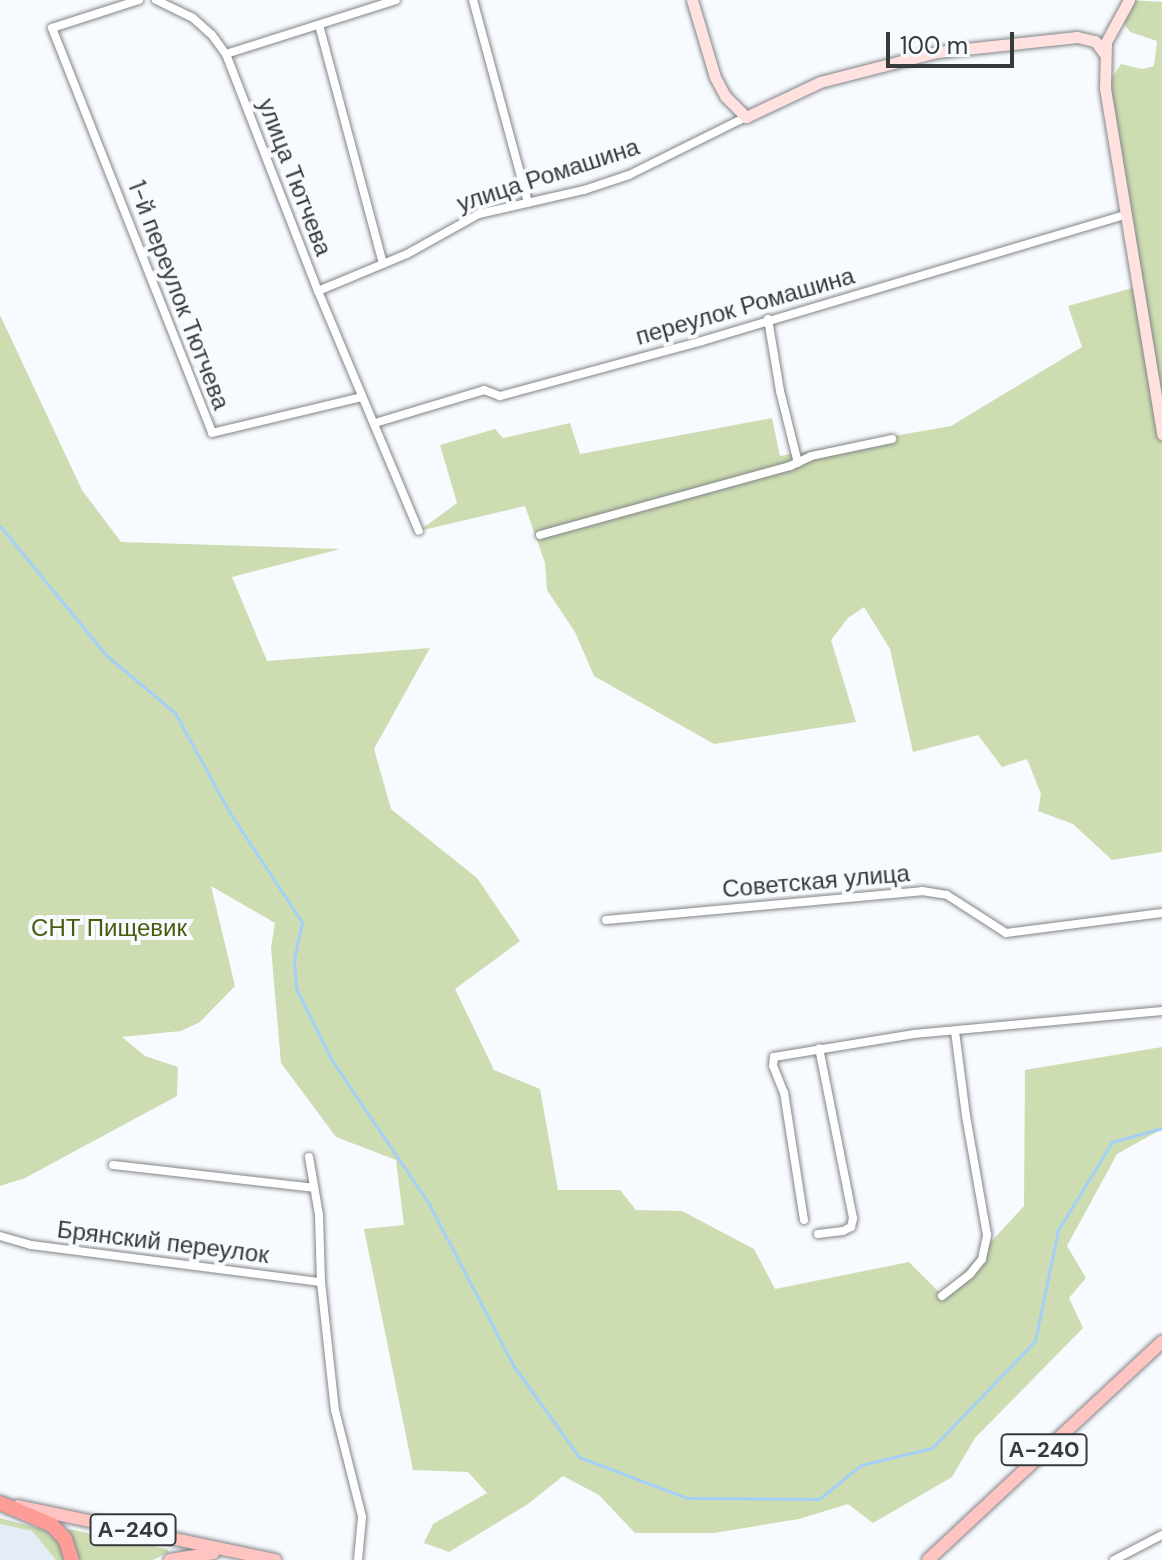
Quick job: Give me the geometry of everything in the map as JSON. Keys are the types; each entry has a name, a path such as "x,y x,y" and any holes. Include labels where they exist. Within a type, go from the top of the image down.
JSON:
{"highway":[{"path":"3,1503 52,1525 65,1539 72,1560"}],"main road":[{"name":"А-240","path":"928,1560 1162,1342"},
{"name":"А-240","path":"3,1503 275,1560"},
{"path":"170,1560 204,1553 259,1557"}],"street":[{"name":"1-й переулок Тютчева","path":"139,0 52,28 212,433 362,397"},
{"name":"улица Тютчева","path":"156,0 193,18 212,35 226,54 318,291 419,531"},
{"path":"226,54 396,0"},
{"path":"473,0 528,203"},
{"path":"692,0 715,77 725,96 746,117 796,91 893,60 1026,40 1100,33 1119,17"},
{"path":"1129,0 1104,53 1105,88 1162,434"},
{"path":"319,25 383,264"},
{"path":"1077,37 1095,41 1104,53"},
{"name":"улица Ромашина","path":"318,291 383,264 479,214 629,175 746,117"},
{"name":"переулок Ромашина","path":"375,423 484,390 500,396 1127,214"},
{"path":"768,319 780,391 798,463"},
{"path":"540,535 798,463 811,456 892,439"},
{"name":"Советская улица","path":"606,920 922,891 947,895 1006,933 1162,913"},
{"path":"804,1220 784,1093 772,1062 774,1057 819,1048 955,1031 1162,1011"},
{"path":"942,1296 970,1274 982,1259 987,1235 955,1031"},
{"path":"818,1234 843,1231 851,1227 853,1218 819,1048"},
{"path":"309,1157 335,1410 362,1517 358,1560"},
{"path":"113,1165 314,1188"},
{"name":"Брянский переулок","path":"0,1236 31,1245 321,1282"},
{"path":"1114,1560 1162,1535"}],"shaded area":[{"path":"0,1524 32,1531 56,1560 0,1560"}],"green space":[{"path":"1129,0 1162,2 1162,852 1112,860 1073,824 1038,811 1041,794 1027,759 1002,767 978,735 913,752 890,649 864,607 848,618 831,640 856,722 714,744 594,676 575,632 547,590 545,563 525,506 419,531 457,503 440,445 495,429 503,438 570,423 580,454 772,418 780,456 951,426 1082,347 1068,306 1136,287 1105,88 1121,64 1142,69 1154,66 1157,41 1130,32 1119,17"},
{"name":"СНТ Пищевик","path":"0,315 82,490 121,542 340,549 232,577 267,661 430,648 374,749 391,809 477,878 520,941 455,989 494,1070 540,1089 558,1190 620,1190 636,1210 682,1211 754,1249 775,1289 909,1262 942,1295 1024,1206 1025,1070 1162,1047 1162,1129 1117,1154 1067,1246 1086,1278 1069,1298 1083,1328 975,1438 952,1477 873,1523 848,1504 799,1519 714,1533 635,1533 599,1495 563,1476 528,1504 449,1552 424,1543 433,1524 487,1493 468,1472 413,1470 364,1229 404,1225 396,1160 336,1137 281,1063 271,948 275,923 211,886 235,986 200,1022 181,1031 122,1037 145,1056 178,1067 177,1096 25,1178 0,1186"},
{"path":"0,1518 45,1530 60,1544 66,1560 56,1560 32,1531 0,1524"},
{"path":"68,1529 167,1549 169,1552 153,1560 79,1560"}],"waterway":[{"path":"0,526 106,655 175,713 230,813 302,922 294,960 296,988 331,1059 429,1204 513,1365 579,1457 687,1498 819,1499 861,1465 932,1448 1035,1341 1058,1230 1112,1142 1162,1128"}]}
